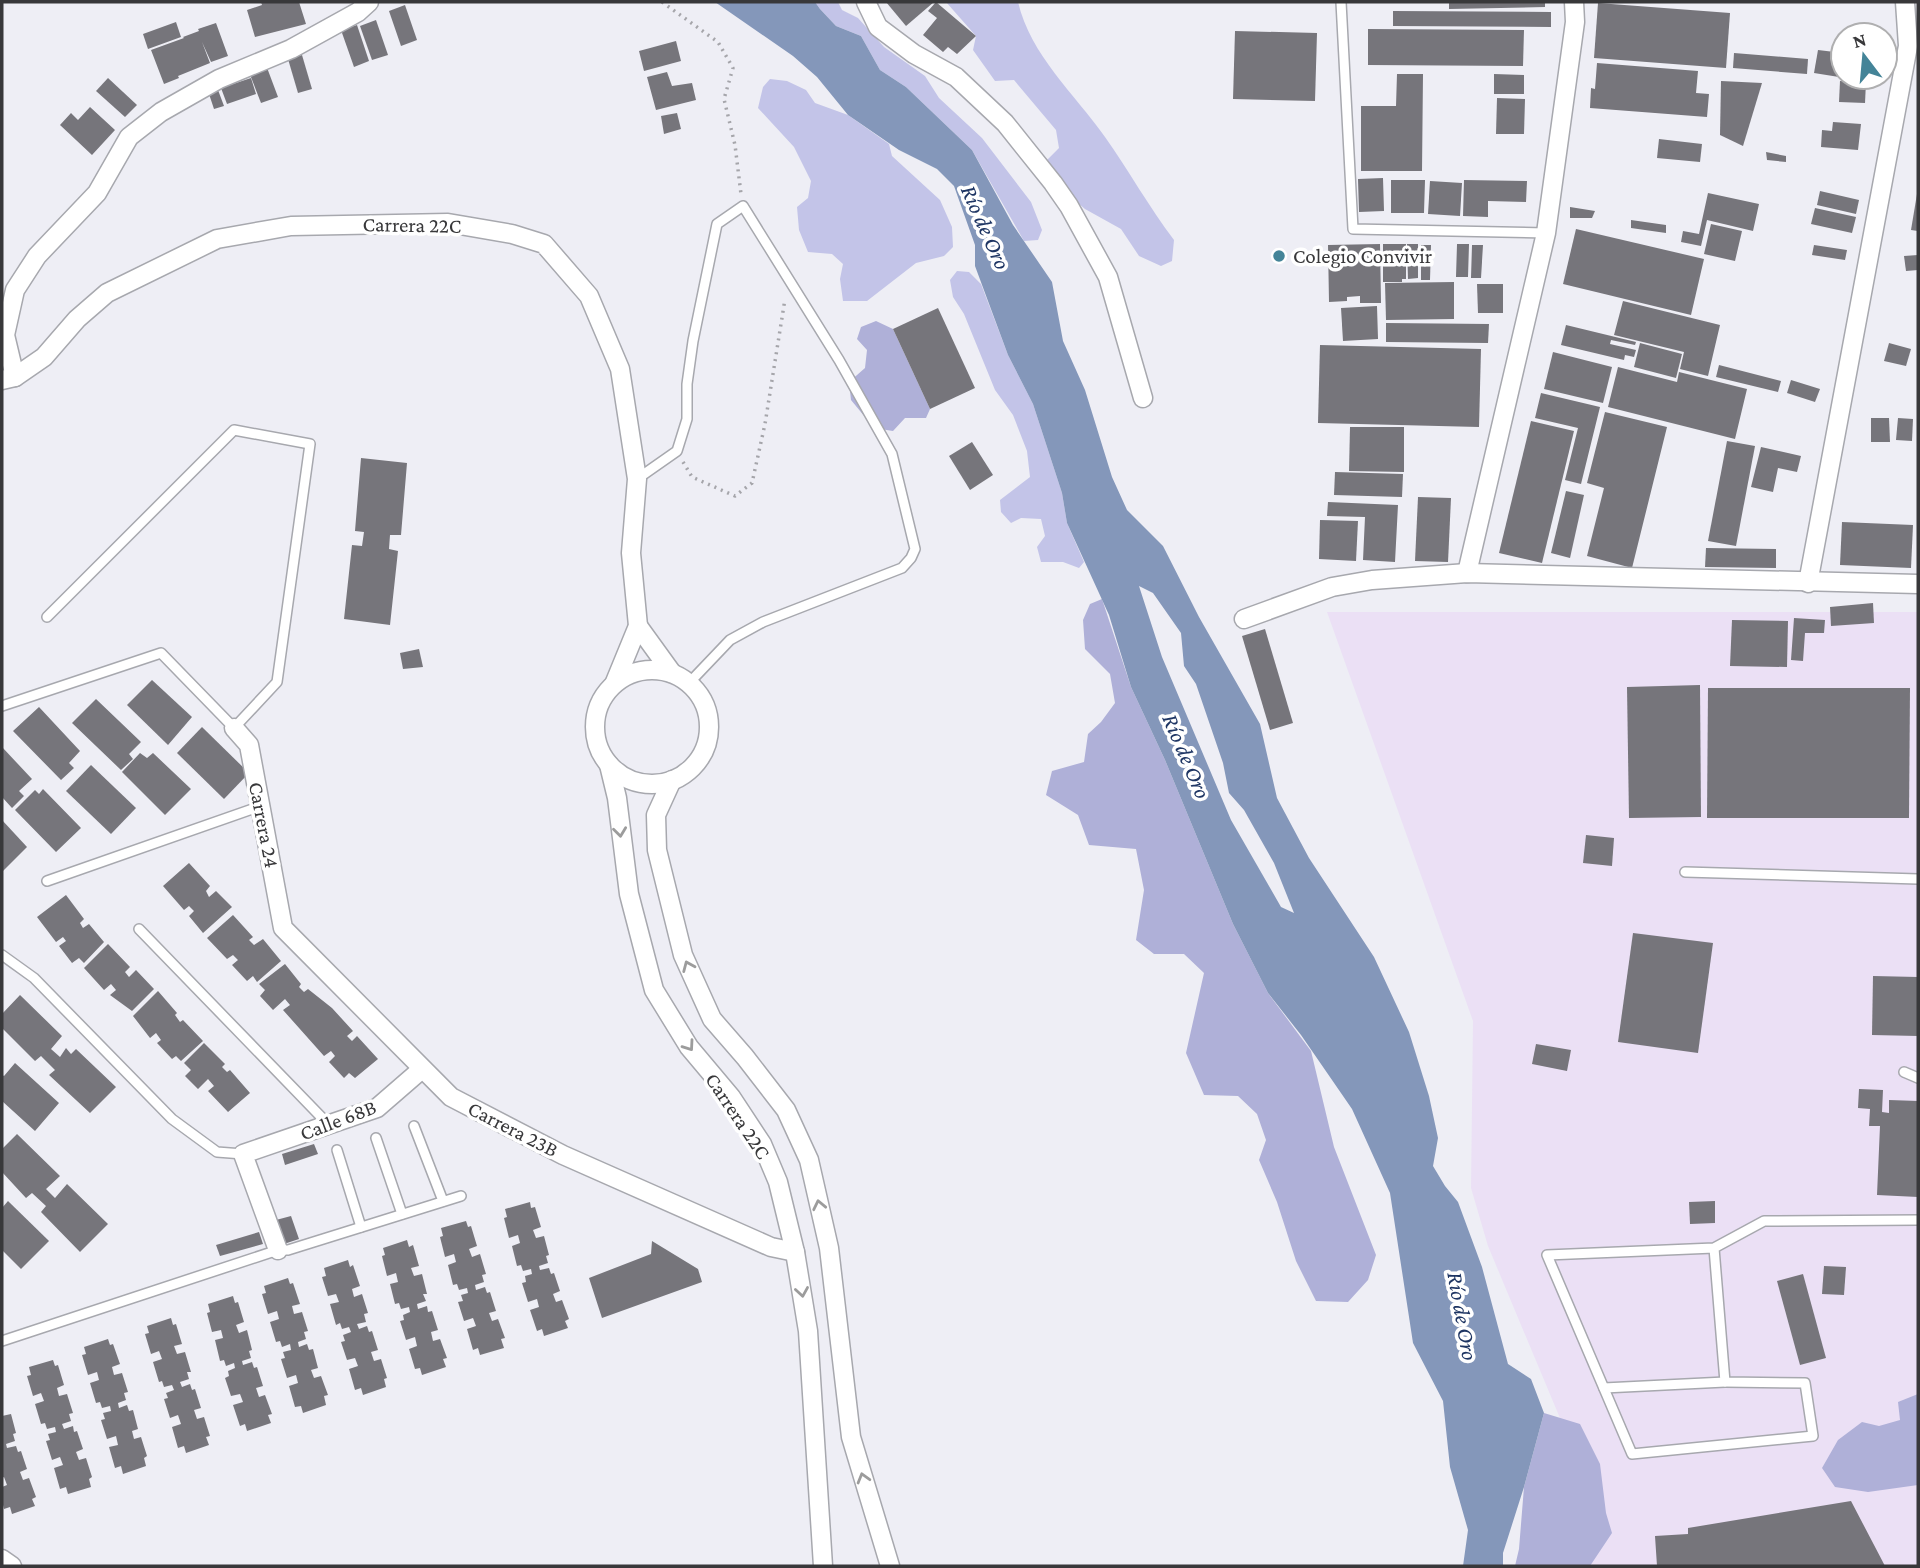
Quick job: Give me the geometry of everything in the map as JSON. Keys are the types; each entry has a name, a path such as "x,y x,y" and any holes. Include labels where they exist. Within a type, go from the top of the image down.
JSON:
{"street":[{"path":"8,378 5,335 15,290 37,256 97,193 129,137 161,111 219,79 291,49 358,12 369,2"},
{"path":"866,2 878,27 914,54 956,77 1005,123 1058,190 1108,277 1143,398"},
{"path":"1467,573 1546,233 1575,22 1574,2"},
{"path":"1808,583 1908,46 1905,2"},
{"name":"Carrera 22C","path":"8,378 44,357 77,319 107,293 218,239 291,226 448,223 512,234 544,244 589,296 620,369 637,479 631,553 638,626 615,682"},
{"path":"1244,619 1332,587 1372,580 1467,573 1918,584"},
{"path":"638,626 672,673"},
{"path":"658,670 672,673 689,684 702,700 707,713 707,740 695,764 672,780 659,783 632,780 609,765 596,741 594,727 601,701 615,682 631,673 658,670"},
{"name":"Carrera 24","path":"234,728 249,745 283,928"},
{"name":"Carrera 22C","path":"609,765 617,798 629,894 654,990 689,1047 731,1097 762,1144 778,1182 795,1252 808,1331 823,1566"},
{"name":"Carrera 22C","path":"672,780 656,815 657,850 683,955 712,1019 786,1110 809,1160 828,1248 851,1437 890,1566"},
{"name":"Carrera 23B","path":"283,928 451,1097 563,1155 771,1247 795,1252"},
{"name":"Calle 68B","path":"243,1154 377,1108 422,1069"},
{"path":"243,1154 278,1250"},
{"path":"874,1518 880,1566"},
{"path":"821,1531 830,1566"},
{"path":"2,1559 12,1566"}],"lane":[{"path":"1341,2 1353,229 1546,233"},
{"path":"637,479 677,451 687,419 687,384 693,341 718,224 743,206 892,453 915,548 902,568 763,622 730,640 689,684"},
{"path":"2,706 161,653 234,728 277,681 310,444 234,430 47,617"},
{"path":"47,881 261,806"},
{"path":"1685,872 1918,879"},
{"path":"139,929 329,1126"},
{"path":"2,955 34,978 172,1119 217,1152 243,1154"},
{"path":"1904,1072 1918,1078"},
{"path":"414,1126 443,1201"},
{"path":"376,1138 402,1214"},
{"path":"337,1150 361,1227"},
{"path":"2,1341 278,1250 288,1250 461,1196"},
{"path":"1604,1388 1726,1382 1805,1383 1813,1436 1632,1454 1547,1255 1714,1248 1764,1221 1918,1220"},
{"path":"1714,1248 1726,1382"}],"path":[{"path":"662,2 718,42 733,68 724,99 735,145 743,206"},
{"path":"677,451 692,477 735,496 752,483 765,424 788,277"}],"shaded area":[{"path":"815,2 838,2 842,10 858,18 884,47 925,76 939,98 982,138 1031,202 1042,230 1038,240 1024,241 972,150 906,87 880,70 861,36 836,26"},
{"path":"946,2 1018,2 1024,22 1043,57 1105,137 1174,240 1172,261 1161,266 1139,256 1121,229 1085,209 1054,183 1046,161 1059,148 1056,130 1014,80 995,81 973,50 976,36"},
{"path":"770,79 787,81 806,90 815,103 848,115 889,144 892,156 940,200 952,227 953,247 944,256 916,263 867,301 843,301 840,279 843,264 832,254 808,252 799,230 797,207 808,198 811,181 794,147 758,108 763,87"},
{"path":"957,271 969,272 981,284 1008,355 1033,404 1062,493 1067,523 1084,562 1079,568 1063,562 1041,562 1037,547 1045,536 1041,519 1021,518 1011,523 1001,512 1000,500 1030,477 1027,451 1013,415 995,390 964,314 953,297 950,280"},
{"path":"876,321 893,329 930,409 926,418 905,418 893,431 874,428 851,400 849,382 865,368 867,350 857,339 861,327"},
{"path":"1102,599 1131,687 1165,760 1233,924 1268,993 1311,1051 1334,1147 1376,1255 1368,1280 1348,1302 1316,1301 1296,1261 1277,1202 1259,1160 1266,1140 1257,1114 1238,1096 1204,1095 1186,1053 1204,973 1184,954 1154,954 1136,940 1144,890 1136,849 1089,845 1078,815 1046,795 1052,771 1084,762 1088,734 1115,703 1110,674 1085,649 1083,620 1090,604"},
{"path":"1327,612 1918,612 1918,1566 1587,1566 1608,1533 1488,1246 1471,1188 1473,1021"},
{"path":"1918,1394 1918,1485 1868,1492 1835,1487 1822,1468 1838,1440 1862,1422 1879,1426 1900,1420 1898,1402"},
{"path":"1544,1413 1580,1424 1600,1464 1606,1513 1612,1533 1590,1566 1515,1566 1524,1487"}],"water":[{"name":"Río de Oro","path":"715,2 815,2 836,26 861,36 880,70 906,87 972,150 1013,225 1052,282 1063,341 1085,390 1112,477 1127,510 1163,546 1199,617 1260,724 1277,798 1309,858 1374,957 1409,1032 1429,1096 1438,1138 1433,1166 1458,1202 1482,1267 1508,1364 1531,1379 1544,1413 1503,1553 1503,1566 1463,1566 1468,1530 1450,1467 1443,1401 1413,1343 1390,1193 1352,1109 1268,993 1233,924 1165,760 1131,687 1109,615 1067,523 1062,493 1033,404 1008,355 975,266 975,245 954,186 937,169 899,150 848,115 817,77 793,56","holes":["1139,586 1153,593 1181,633 1184,666 1196,684 1223,763 1229,793 1244,810 1274,863 1294,913 1281,907 1231,820 1162,657"]}],"building":[{"path":"261,2 299,2 306,24 255,37 247,10 262,5"},
{"path":"886,2 934,2 906,26"},
{"path":"936,2 976,36 957,54 948,47 943,52 923,35 937,18 928,11"},
{"path":"1449,2 1545,2 1545,7 1449,9"},
{"path":"1598,3 1730,13 1726,68 1594,58"},
{"path":"405,5 417,40 401,46 389,11"},
{"path":"1393,11 1551,12 1551,27 1393,26"},
{"path":"376,20 388,55 372,60 360,26"},
{"path":"176,22 181,37 148,49 143,34"},
{"path":"216,23 228,56 211,62 202,42 210,63 164,84 151,50"},
{"path":"357,25 369,61 354,67 341,30"},
{"path":"1368,29 1524,30 1523,66 1368,65"},
{"path":"1235,31 1317,33 1315,101 1233,99"},
{"path":"676,41 681,61 644,71 639,51"},
{"path":"1818,50 1829,51 1829,75 1814,73"},
{"path":"1734,53 1808,59 1807,74 1733,68"},
{"path":"302,55 312,89 298,93 288,59"},
{"path":"1597,63 1698,71 1696,93 1709,94 1707,117 1590,108"},
{"path":"266,65 278,97 261,103 249,72"},
{"path":"667,72 672,86 692,83 696,100 656,110 647,77"},
{"path":"1397,74 1423,74 1422,171 1361,171 1361,106 1396,106"},
{"path":"1494,74 1524,75 1524,94 1494,94"},
{"path":"108,78 137,105 125,117 96,91"},
{"path":"251,78 256,94 227,104 221,88"},
{"path":"1721,81 1762,83 1743,146 1720,135"},
{"path":"218,90 224,106 214,109 209,94"},
{"path":"1840,91 1866,91 1865,103 1839,102"},
{"path":"1497,98 1525,99 1524,134 1496,134"},
{"path":"90,107 115,130 92,155 60,125 71,113 78,120"},
{"path":"677,113 681,129 664,134 661,116"},
{"path":"1833,122 1861,124 1858,150 1821,147 1822,130 1832,131"},
{"path":"1659,139 1702,144 1700,162 1657,158"},
{"path":"1766,152 1786,156 1786,162 1767,160"},
{"path":"1383,178 1384,211 1359,212 1358,179"},
{"path":"1391,180 1425,180 1424,213 1391,213"},
{"path":"1464,180 1527,181 1526,202 1488,201 1488,217 1463,216"},
{"path":"1430,181 1462,183 1460,216 1428,214"},
{"path":"1820,191 1859,200 1856,214 1817,205"},
{"path":"1708,193 1759,204 1753,231 1707,220 1701,246 1681,242 1683,231 1699,234"},
{"path":"1918,194 1918,231 1911,230"},
{"path":"1570,207 1595,211 1592,218 1570,218"},
{"path":"1815,208 1856,217 1852,233 1811,224"},
{"path":"1631,220 1666,225 1666,233 1631,228"},
{"path":"1711,224 1742,231 1735,261 1704,254"},
{"path":"1576,229 1704,259 1691,315 1563,284"},
{"path":"1380,244 1381,303 1360,303 1360,296 1347,297 1347,301 1329,302 1328,245"},
{"path":"1383,244 1406,244 1406,279 1402,279 1402,282 1383,282"},
{"path":"1407,244 1418,244 1418,278 1408,279"},
{"path":"1457,244 1469,244 1468,277 1456,277"},
{"path":"1421,245 1431,245 1430,280 1421,280"},
{"path":"1472,245 1483,245 1481,278 1471,278"},
{"path":"1814,245 1847,250 1845,260 1812,255"},
{"path":"1918,255 1918,270 1906,271 1904,256"},
{"path":"1454,282 1454,319 1386,320 1385,283"},
{"path":"1477,284 1503,284 1503,313 1478,313"},
{"path":"1623,301 1720,325 1708,376 1680,369 1684,352 1614,335"},
{"path":"1377,306 1378,339 1343,341 1341,308"},
{"path":"938,308 975,388 930,409 893,329"},
{"path":"1386,323 1489,324 1488,343 1386,342"},
{"path":"1566,325 1636,342 1635,345 1611,340 1610,344 1636,350 1634,357 1625,355 1624,360 1561,345"},
{"path":"1640,343 1682,354 1676,378 1634,367"},
{"path":"1889,343 1911,349 1906,366 1884,361"},
{"path":"1320,345 1481,349 1479,427 1318,423"},
{"path":"1553,352 1612,367 1603,403 1544,389"},
{"path":"1719,365 1781,381 1778,392 1716,377"},
{"path":"1618,367 1677,382 1679,372 1747,389 1735,439 1608,407"},
{"path":"1791,380 1820,389 1815,402 1787,393"},
{"path":"1541,393 1600,407 1581,484 1565,480 1578,428 1535,418"},
{"path":"1605,412 1667,427 1632,568 1587,556 1604,488 1587,483"},
{"path":"1871,418 1889,418 1890,442 1871,442"},
{"path":"1898,418 1913,419 1912,441 1896,440"},
{"path":"1531,421 1574,431 1542,563 1499,553"},
{"path":"1350,427 1404,427 1404,472 1349,471"},
{"path":"1727,441 1755,446 1736,546 1708,541"},
{"path":"972,442 993,475 970,490 949,456"},
{"path":"1761,447 1801,456 1797,472 1778,468 1773,492 1751,487"},
{"path":"361,458 407,463 401,535 390,535 389,549 398,551 390,625 344,619 352,545 362,546 364,532 355,531"},
{"path":"1335,472 1403,474 1402,497 1334,495"},
{"path":"1566,491 1584,495 1570,558 1551,553"},
{"path":"1418,497 1451,498 1448,562 1415,561"},
{"path":"1328,502 1398,505 1395,562 1363,560 1365,517 1327,516"},
{"path":"1320,520 1358,521 1356,561 1319,559"},
{"path":"1842,522 1913,525 1911,568 1840,565"},
{"path":"1706,548 1776,549 1776,568 1705,567"},
{"path":"1873,603 1874,623 1831,626 1830,607"},
{"path":"1794,618 1825,620 1824,633 1805,633 1803,661 1791,660"},
{"path":"1732,620 1788,621 1787,667 1730,666"},
{"path":"1265,629 1293,723 1270,730 1242,636"},
{"path":"419,649 423,667 403,669 400,653"},
{"path":"152,680 192,717 168,745 127,705"},
{"path":"1700,685 1701,817 1629,818 1627,687"},
{"path":"1708,688 1910,688 1909,818 1707,818"},
{"path":"96,699 141,742 129,754 133,759 121,770 72,723"},
{"path":"39,707 80,751 69,763 74,768 61,780 13,731"},
{"path":"202,727 249,773 224,799 177,753"},
{"path":"2,747 32,779 19,791 24,796 12,808 2,797"},
{"path":"140,753 147,758 153,753 191,789 165,815 122,772"},
{"path":"91,765 136,808 111,834 66,791"},
{"path":"43,789 81,828 56,852 15,810 35,790 39,794"},
{"path":"2,820 27,847 2,872"},
{"path":"1586,835 1614,838 1612,866 1583,863"},
{"path":"189,863 210,886 206,891 209,897 216,891 232,907 203,933 189,916 194,911 189,906 184,910 163,886"},
{"path":"66,895 84,919 80,923 83,928 89,924 104,942 84,963 79,958 72,963 59,946 66,941 63,937 56,942 37,917"},
{"path":"233,915 253,937 249,940 254,945 263,939 281,961 257,982 253,976 247,981 232,965 238,960 233,955 227,959 207,938"},
{"path":"1633,933 1713,943 1698,1053 1618,1042"},
{"path":"108,944 130,967 125,972 129,977 136,970 154,989 132,1011 110,995 116,990 111,984 104,990 84,968"},
{"path":"285,964 301,984 299,987 304,992 308,989 332,1008 353,1031 347,1036 352,1041 357,1036 378,1059 355,1078 349,1073 344,1078 329,1062 335,1056 331,1051 324,1056 283,1010 290,1005 285,999 273,1010 260,996 265,990 259,984"},
{"path":"1873,976 1918,977 1918,1036 1872,1035"},
{"path":"158,991 177,1013 175,1015 180,1022 183,1020 203,1041 181,1061 176,1056 172,1059 157,1043 161,1040 156,1033 150,1038 133,1016"},
{"path":"20,995 62,1036 51,1049 60,1057 66,1048 71,1054 76,1049 116,1087 90,1113 49,1075 55,1070 41,1056 35,1061 2,1028 2,1014"},
{"path":"204,1043 225,1064 222,1067 227,1072 230,1070 250,1093 228,1112 208,1091 214,1086 208,1079 198,1089 185,1076 191,1070 184,1063"},
{"path":"1536,1044 1571,1050 1567,1071 1532,1064"},
{"path":"15,1063 59,1103 35,1131 2,1101 2,1075"},
{"path":"1859,1089 1883,1090 1882,1112 1889,1113 1889,1100 1918,1101 1918,1197 1877,1195 1880,1126 1869,1126 1870,1109 1858,1108"},
{"path":"17,1134 60,1176 46,1189 55,1198 67,1184 108,1224 80,1252 41,1212 46,1206 32,1193 26,1198 2,1172 2,1149"},
{"path":"314,1144 318,1154 285,1165 282,1154"},
{"path":"8,1201 49,1241 21,1269 2,1250 2,1208"},
{"path":"1715,1201 1715,1223 1690,1224 1689,1202"},
{"path":"530,1202 531,1208 535,1207 541,1227 533,1230 536,1238 544,1236 549,1255 546,1256 548,1263 539,1266 540,1270 549,1268 551,1274 554,1273 560,1291 553,1294 556,1302 562,1300 569,1319 565,1321 568,1328 544,1336 542,1329 537,1331 530,1310 539,1307 537,1299 528,1302 522,1283 526,1282 525,1276 532,1274 531,1269 523,1271 521,1265 517,1266 512,1246 520,1243 518,1235 509,1238 504,1218 507,1217 505,1209"},
{"path":"291,1216 299,1239 284,1244 276,1220"},
{"path":"466,1221 468,1227 471,1226 477,1246 469,1249 472,1257 480,1254 486,1274 482,1275 484,1282 475,1285 476,1290 485,1287 487,1293 490,1292 496,1311 489,1313 492,1321 498,1319 505,1338 501,1339 504,1348 480,1355 478,1348 473,1350 467,1329 476,1326 473,1318 464,1321 458,1302 463,1301 461,1295 468,1293 467,1288 459,1290 457,1284 453,1285 448,1265 456,1262 454,1254 445,1257 440,1237 443,1236 441,1228"},
{"path":"259,1232 263,1244 220,1256 216,1245"},
{"path":"407,1240 409,1247 413,1245 419,1266 411,1268 414,1276 422,1274 427,1294 423,1294 426,1301 417,1304 418,1309 427,1306 428,1312 432,1311 438,1330 431,1332 433,1341 440,1339 447,1358 443,1359 446,1367 422,1375 420,1368 415,1369 409,1349 417,1346 415,1337 406,1340 400,1321 404,1320 403,1315 410,1312 409,1307 401,1309 399,1303 395,1304 390,1284 398,1282 396,1273 387,1276 382,1256 385,1255 383,1248"},
{"path":"652,1241 698,1269 702,1282 602,1318 589,1278 651,1254"},
{"path":"348,1260 350,1267 353,1265 360,1286 352,1289 354,1297 362,1294 368,1313 364,1314 366,1322 357,1324 359,1329 367,1326 369,1332 372,1331 378,1350 371,1352 374,1361 381,1359 387,1378 384,1379 386,1387 363,1395 361,1388 355,1390 349,1369 358,1366 355,1358 347,1360 341,1342 345,1341 343,1335 351,1332 349,1327 342,1329 340,1323 336,1325 330,1304 339,1302 336,1294 328,1296 322,1277 326,1276 324,1268"},
{"path":"1824,1266 1846,1267 1844,1295 1822,1294"},
{"path":"1803,1274 1826,1358 1800,1365 1777,1281"},
{"path":"288,1278 290,1284 293,1283 300,1304 292,1306 294,1314 302,1312 308,1331 304,1332 306,1339 298,1342 299,1347 307,1344 309,1350 313,1349 318,1368 311,1370 314,1378 321,1376 328,1395 324,1396 326,1405 303,1413 301,1406 295,1407 289,1386 298,1383 296,1375 287,1378 281,1359 285,1358 283,1352 291,1350 290,1344 282,1347 280,1341 276,1342 270,1322 279,1319 277,1311 268,1314 262,1294 266,1293 264,1286"},
{"path":"233,1296 235,1303 238,1302 244,1322 236,1325 239,1333 247,1330 252,1350 249,1351 251,1358 242,1361 243,1365 252,1362 254,1368 257,1367 263,1386 256,1388 259,1397 265,1395 272,1414 268,1415 271,1423 247,1431 245,1424 240,1426 233,1405 243,1402 240,1394 231,1396 225,1378 229,1376 228,1371 235,1368 234,1363 226,1366 224,1360 220,1361 215,1340 223,1338 221,1330 212,1332 207,1313 210,1312 208,1304"},
{"path":"171,1318 173,1325 176,1324 182,1344 174,1346 177,1354 185,1352 191,1372 187,1372 189,1379 180,1382 182,1387 190,1384 192,1390 195,1389 201,1408 194,1410 197,1419 204,1417 210,1436 206,1437 209,1445 186,1453 184,1446 178,1448 172,1427 181,1424 178,1415 170,1418 164,1399 168,1398 166,1393 174,1390 172,1385 164,1387 162,1381 159,1382 153,1362 162,1359 159,1351 151,1354 145,1334 149,1333 147,1326"},
{"path":"108,1339 110,1345 113,1344 120,1364 112,1367 114,1375 122,1373 128,1392 124,1393 126,1400 118,1403 119,1408 127,1405 129,1411 133,1410 138,1429 132,1431 134,1439 141,1437 147,1456 144,1458 146,1466 123,1474 121,1466 115,1468 109,1447 118,1445 116,1436 107,1439 101,1420 105,1419 103,1413 111,1411 110,1406 102,1408 100,1402 96,1403 90,1383 99,1380 97,1372 88,1375 82,1355 86,1354 84,1347"},
{"path":"53,1360 55,1366 58,1365 64,1385 57,1388 59,1396 67,1394 73,1413 69,1414 71,1421 62,1424 64,1429 73,1426 74,1432 77,1431 83,1449 76,1452 79,1460 86,1458 92,1477 89,1479 91,1487 68,1494 66,1487 60,1489 54,1468 63,1465 60,1457 52,1460 46,1441 50,1440 48,1434 56,1432 55,1427 47,1429 45,1423 41,1424 35,1404 44,1401 41,1393 33,1396 27,1376 31,1375 29,1367"},
{"path":"11,1414 16,1433 13,1434 15,1441 6,1444 7,1448 16,1446 18,1452 21,1451 27,1469 20,1472 23,1480 29,1478 36,1497 32,1499 35,1506 12,1514 10,1507 4,1509 2,1501 2,1487 7,1485 4,1477 2,1478 2,1416"},
{"path":"1851,1501 1885,1566 1657,1566 1655,1536 1688,1534 1688,1528"}],"place":[{"name":"Colegio Convivir","path":"1279,256"}]}
